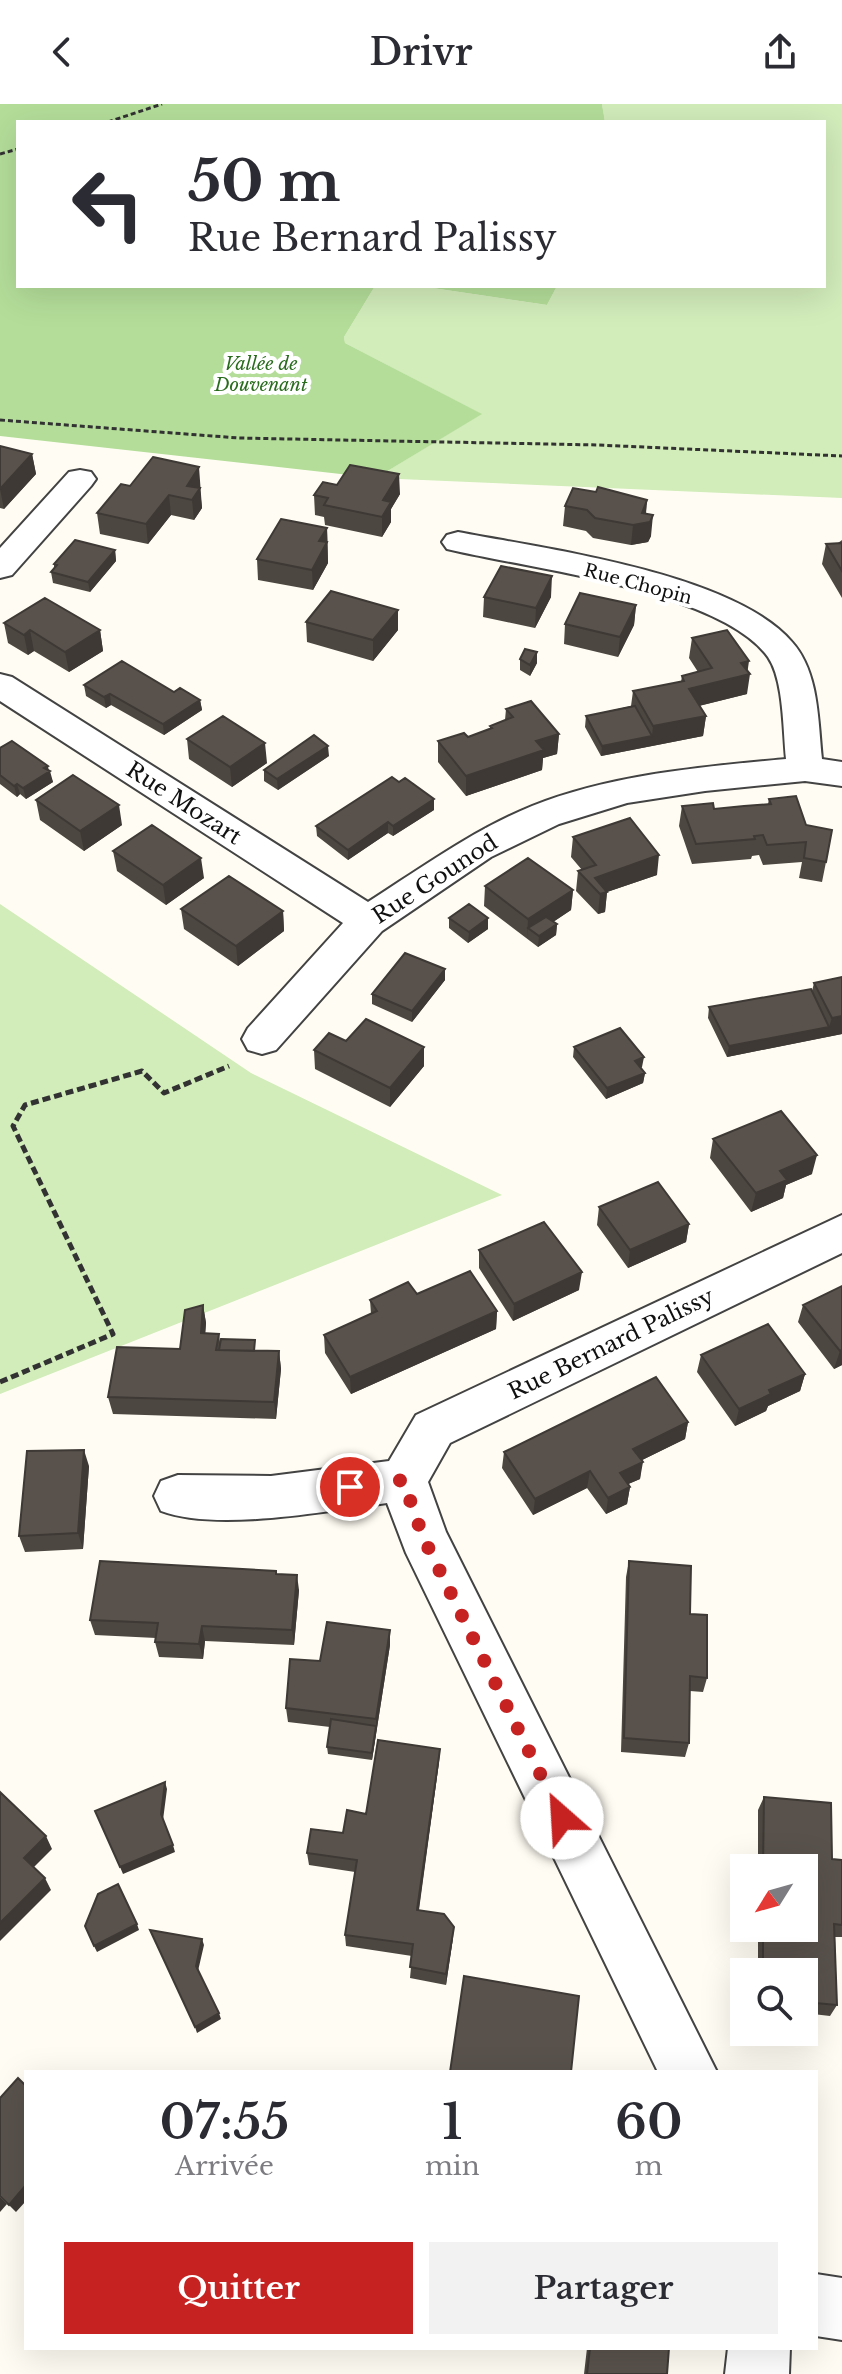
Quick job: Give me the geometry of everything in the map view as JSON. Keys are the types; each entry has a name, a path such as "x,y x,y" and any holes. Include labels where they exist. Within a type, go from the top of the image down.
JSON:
{"street":[{"path":"0,568 80,479"},
{"name":"Rue Chopin","path":"458,542 637,580 688,595 744,620 781,650 796,689 805,769"},
{"name":"Rue Mozart","path":"0,685 368,921"},
{"name":"Rue Gounod","path":"262,1039 368,921 478,848 546,815 625,791 705,779 805,769 842,774"},
{"name":"Rue Bernard Palissy","path":"403,1480 433,1429 842,1233"},
{"path":"178,1496 271,1497 403,1480 423,1537 687,2070"},
{"path":"818,2305 842,2309"},
{"path":"757,2374 759,2350"}],"path":[{"path":"114,120 162,104"},
{"path":"0,420 239,438 598,445 842,456"},
{"path":"0,1382 113,1334 13,1126 25,1105 142,1071 164,1093 246,1059 262,1039"}],"green space":[{"name":"Vallée de Douvenant","path":"0,104 602,104 605,120 16,120 16,288 374,288 344,337 345,343 482,414 376,478 0,436"},
{"path":"602,104 842,104 842,498 376,478 481,414 345,343 344,337 374,288 432,288 547,305 556,288 826,288 826,120 605,120"},
{"path":"432,288 556,288 547,305"},
{"path":"0,904 251,1073 502,1195 0,1394"}],"building":[{"path":"0,446 32,454 0,489"},
{"path":"153,457 199,467 187,486 200,488 192,500 169,495 146,524 97,513 121,484 130,486"},
{"path":"350,465 399,474 383,500 391,502 382,517 324,505 328,498 314,495 323,482 337,485"},
{"path":"598,487 647,500 642,513 653,515 650,522 633,525 595,518 587,510 565,506 573,488 596,492"},
{"path":"281,519 327,528 319,541 327,542 312,570 257,559"},
{"path":"75,540 115,550 88,582 51,572"},
{"path":"842,543 842,571 826,544"},
{"path":"501,566 552,576 536,608 484,597"},
{"path":"331,591 398,610 373,640 306,622"},
{"path":"580,593 636,605 620,637 565,624"},
{"path":"45,598 100,630 65,652 30,630 24,635 4,623"},
{"path":"727,630 749,661 741,663 750,674 689,689 706,716 653,726 633,691 684,681 682,676 712,668 692,638"},
{"path":"525,649 537,652 530,665 520,659"},
{"path":"122,661 174,692 180,688 200,700 163,724 110,694 104,697 84,685"},
{"path":"531,701 559,734 536,741 544,750 466,776 438,741 464,733 468,737 492,728 490,726 513,717 506,709"},
{"path":"635,706 652,736 602,746 586,716"},
{"path":"223,716 265,743 230,767 187,739"},
{"path":"314,735 328,746 277,779 264,770"},
{"path":"12,741 48,766 44,768 50,771 23,788 17,784 14,786 0,775 0,748"},
{"path":"73,775 119,805 80,831 36,800"},
{"path":"392,777 399,782 405,778 434,799 393,826 388,822 348,850 316,826"},
{"path":"796,796 806,825 832,830 826,862 804,858 806,842 767,845 763,835 754,836 755,839 696,844 682,806 713,803 714,809 771,804 769,799"},
{"path":"630,818 659,855 595,878 607,892 600,894 578,871 596,865 573,837"},
{"path":"152,825 201,858 163,885 113,851"},
{"path":"528,858 573,890 528,919 485,886"},
{"path":"229,876 283,911 236,946 181,909"},
{"path":"469,904 488,918 469,932 449,918"},
{"path":"546,917 557,924 539,936 528,928"},
{"path":"405,953 445,969 412,1011 372,994"},
{"path":"842,977 842,1016 832,1018 814,983"},
{"path":"811,989 829,1027 729,1046 709,1007"},
{"path":"366,1019 424,1047 390,1088 314,1050 329,1033 346,1041"},
{"path":"620,1028 644,1057 635,1061 645,1073 607,1088 574,1047"},
{"path":"781,1111 817,1155 780,1171 787,1180 756,1193 713,1139"},
{"path":"658,1182 689,1224 630,1250 599,1207"},
{"path":"544,1222 582,1272 514,1304 479,1250"},
{"path":"470,1271 497,1311 350,1377 324,1335 377,1311 370,1300 408,1282 417,1294"},
{"path":"842,1286 842,1350 840,1351 803,1305"},
{"path":"203,1305 201,1333 219,1334 216,1350 279,1351 274,1402 108,1397 117,1347 180,1349 185,1310"},
{"path":"768,1324 805,1374 769,1390 771,1394 739,1409 701,1355"},
{"path":"221,1339 255,1340 254,1351 219,1350"},
{"path":"656,1377 688,1422 633,1449 643,1462 620,1473 630,1487 608,1498 590,1471 535,1499 504,1452"},
{"path":"84,1450 78,1533 19,1536 27,1451"},
{"path":"100,1561 276,1571 276,1574 297,1575 292,1630 202,1626 199,1644 155,1642 158,1623 90,1620"},
{"path":"629,1561 691,1566 690,1614 707,1615 707,1678 690,1676 689,1743 624,1738"},
{"path":"327,1622 390,1630 376,1719 286,1708 290,1659 320,1661"},
{"path":"331,1719 376,1726 372,1753 327,1747"},
{"path":"378,1740 440,1749 417,1910 444,1914 454,1927 446,1974 410,1967 413,1944 345,1935 357,1860 307,1853 311,1829 343,1833 347,1810 366,1814"},
{"path":"165,1782 161,1814 173,1845 120,1867 95,1811"},
{"path":"0,1792 46,1836 24,1858 45,1878 0,1923"},
{"path":"764,1797 831,1803 832,1859 842,1860 842,1925 834,1924 837,2005 818,2003 818,1958 763,1958 763,1942 818,1942 818,1854 763,1854"},
{"path":"118,1884 137,1924 94,1946 85,1926 98,1894"},
{"path":"150,1930 202,1939 196,1966 219,2013 195,2027"},
{"path":"464,1976 579,1996 571,2070 450,2070"},
{"path":"18,2078 24,2084 24,2187 9,2205 0,2196 0,2098"},
{"path":"590,2350 669,2350 667,2374 587,2374"}],"route":[{"path":"350,1487 403,1480 423,1537 562,1818"}]}
